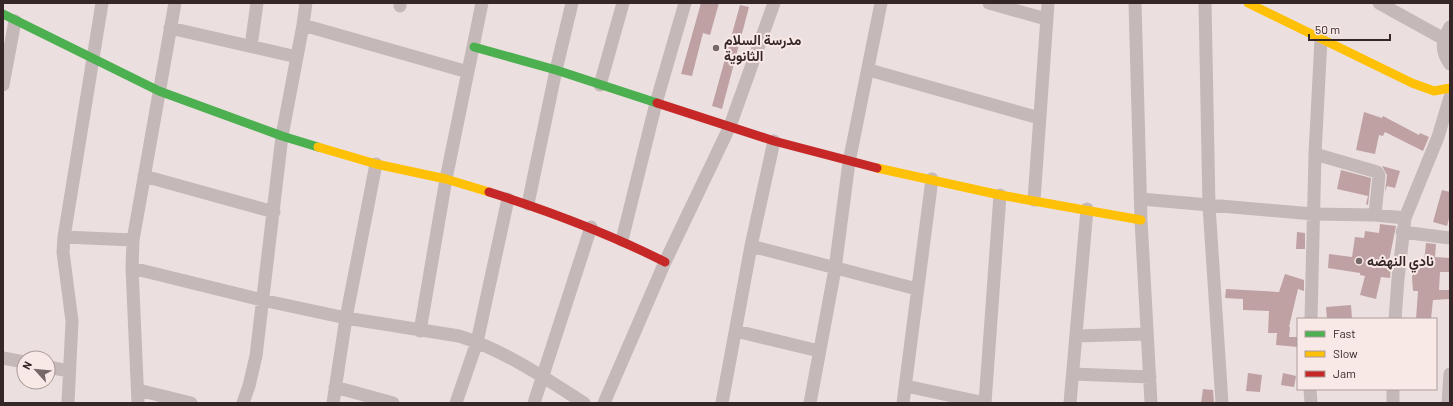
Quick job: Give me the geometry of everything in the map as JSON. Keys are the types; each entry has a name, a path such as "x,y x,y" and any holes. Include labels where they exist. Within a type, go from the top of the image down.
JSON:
{"street":[{"path":"68,403 72,322 63,252 64,237 102,3"},
{"path":"175,3 133,240 132,268 138,397 191,403"},
{"path":"251,46 257,3"},
{"path":"243,403 252,372 274,212 282,136 306,3"},
{"path":"420,331 446,178 482,3"},
{"path":"528,204 556,70 572,3"},
{"path":"600,85 623,3"},
{"path":"622,240 656,103 685,3"},
{"path":"604,403 665,262 730,126 774,3"},
{"path":"810,403 835,269 849,162 869,70 881,3"},
{"path":"989,3 1046,19"},
{"path":"1034,200 1048,3"},
{"path":"1136,3 1141,220 1151,403"},
{"path":"1205,3 1209,206 1222,403"},
{"path":"1248,3 1422,87 1434,91 1450,88"},
{"path":"1379,3 1444,39"},
{"path":"3,14 93,57 159,91 282,136 376,164 446,178 508,199 528,204 622,240 665,262"},
{"path":"3,85 16,21"},
{"path":"303,26 468,72"},
{"path":"1450,27 1444,39 1443,52 1450,64"},
{"path":"170,28 297,56"},
{"path":"1310,318 1315,154 1321,39"},
{"path":"474,47 556,70 774,141 849,162 1000,195 1141,220"},
{"path":"869,70 1039,118"},
{"path":"1395,318 1402,232 1405,218 1438,137 1450,97"},
{"path":"722,403 751,246 774,141"},
{"path":"1315,154 1377,172 1379,175 1375,215"},
{"path":"333,403 346,318 376,164"},
{"path":"144,176 274,212"},
{"path":"903,403 932,179"},
{"path":"906,386 985,403 1000,195"},
{"path":"456,403 477,342 508,199"},
{"path":"1141,199 1313,214 1375,215 1405,218"},
{"path":"1070,403 1087,210"},
{"path":"534,403 590,227"},
{"path":"1402,232 1450,238"},
{"path":"64,237 133,240"},
{"path":"751,246 835,269 917,289"},
{"path":"132,268 262,300 346,318 459,336 477,342 542,376 584,403"},
{"path":"736,331 819,351"},
{"path":"1076,336 1147,334"},
{"path":"3,358 16,360"},
{"path":"56,368 69,370"},
{"path":"1073,374 1150,377"},
{"path":"1448,403 1450,374"},
{"path":"335,387 393,403"},
{"path":"1310,390 1311,403"},
{"path":"1393,390 1393,403"}],"building":[{"path":"701,3 719,3 710,35 703,33 692,76 681,74"},
{"path":"740,5 749,7 722,109 712,106"},
{"path":"1364,112 1382,118 1383,116 1419,135 1420,133 1429,137 1423,151 1385,132 1383,136 1379,135 1375,154 1356,150"},
{"path":"1382,166 1400,171 1395,188 1387,186 1385,192 1387,175"},
{"path":"1341,170 1371,178 1368,205 1366,204 1368,196 1337,189"},
{"path":"1442,190 1450,192 1450,215 1447,226 1433,222"},
{"path":"1380,224 1396,226 1388,266 1391,267 1390,278 1381,277 1376,299 1360,295 1365,276 1360,275 1360,273 1328,268 1329,254 1352,257 1355,237 1364,238 1365,231 1379,233"},
{"path":"1297,232 1305,233 1305,249 1296,249"},
{"path":"1426,243 1436,244 1435,257 1450,258 1450,272 1440,272 1439,290 1450,290 1450,299 1433,300 1431,318 1416,318 1418,291 1413,291 1412,277 1414,262 1424,263"},
{"path":"1285,274 1304,280 1304,291 1298,289 1289,327 1289,337 1297,337 1297,347 1276,345 1277,333 1268,333 1269,311 1243,310 1243,299 1225,298 1226,289 1279,292"},
{"path":"1351,305 1352,318 1327,318 1326,307"},
{"path":"1248,373 1262,375 1260,392 1246,391"},
{"path":"1283,373 1296,376 1294,387 1281,385"},
{"path":"1203,389 1213,390 1214,403 1201,403"}],"traffic: fast":[{"path":"3,14 159,91 282,136 318,147"},
{"path":"474,47 556,70 657,103"}],"traffic: slow":[{"path":"1248,3 1412,83 1434,91 1450,88"},
{"path":"318,147 376,164 446,179 489,192"},
{"path":"877,168 1000,195 1141,220"}],"traffic: jam":[{"path":"657,103 774,141 877,168"},
{"path":"489,192 578,223 644,251 665,262"}],"place":[{"name":"مدرسة السلام الثانوية","path":"716,48"},
{"name":"نادي النهضه","path":"1359,261"}]}
